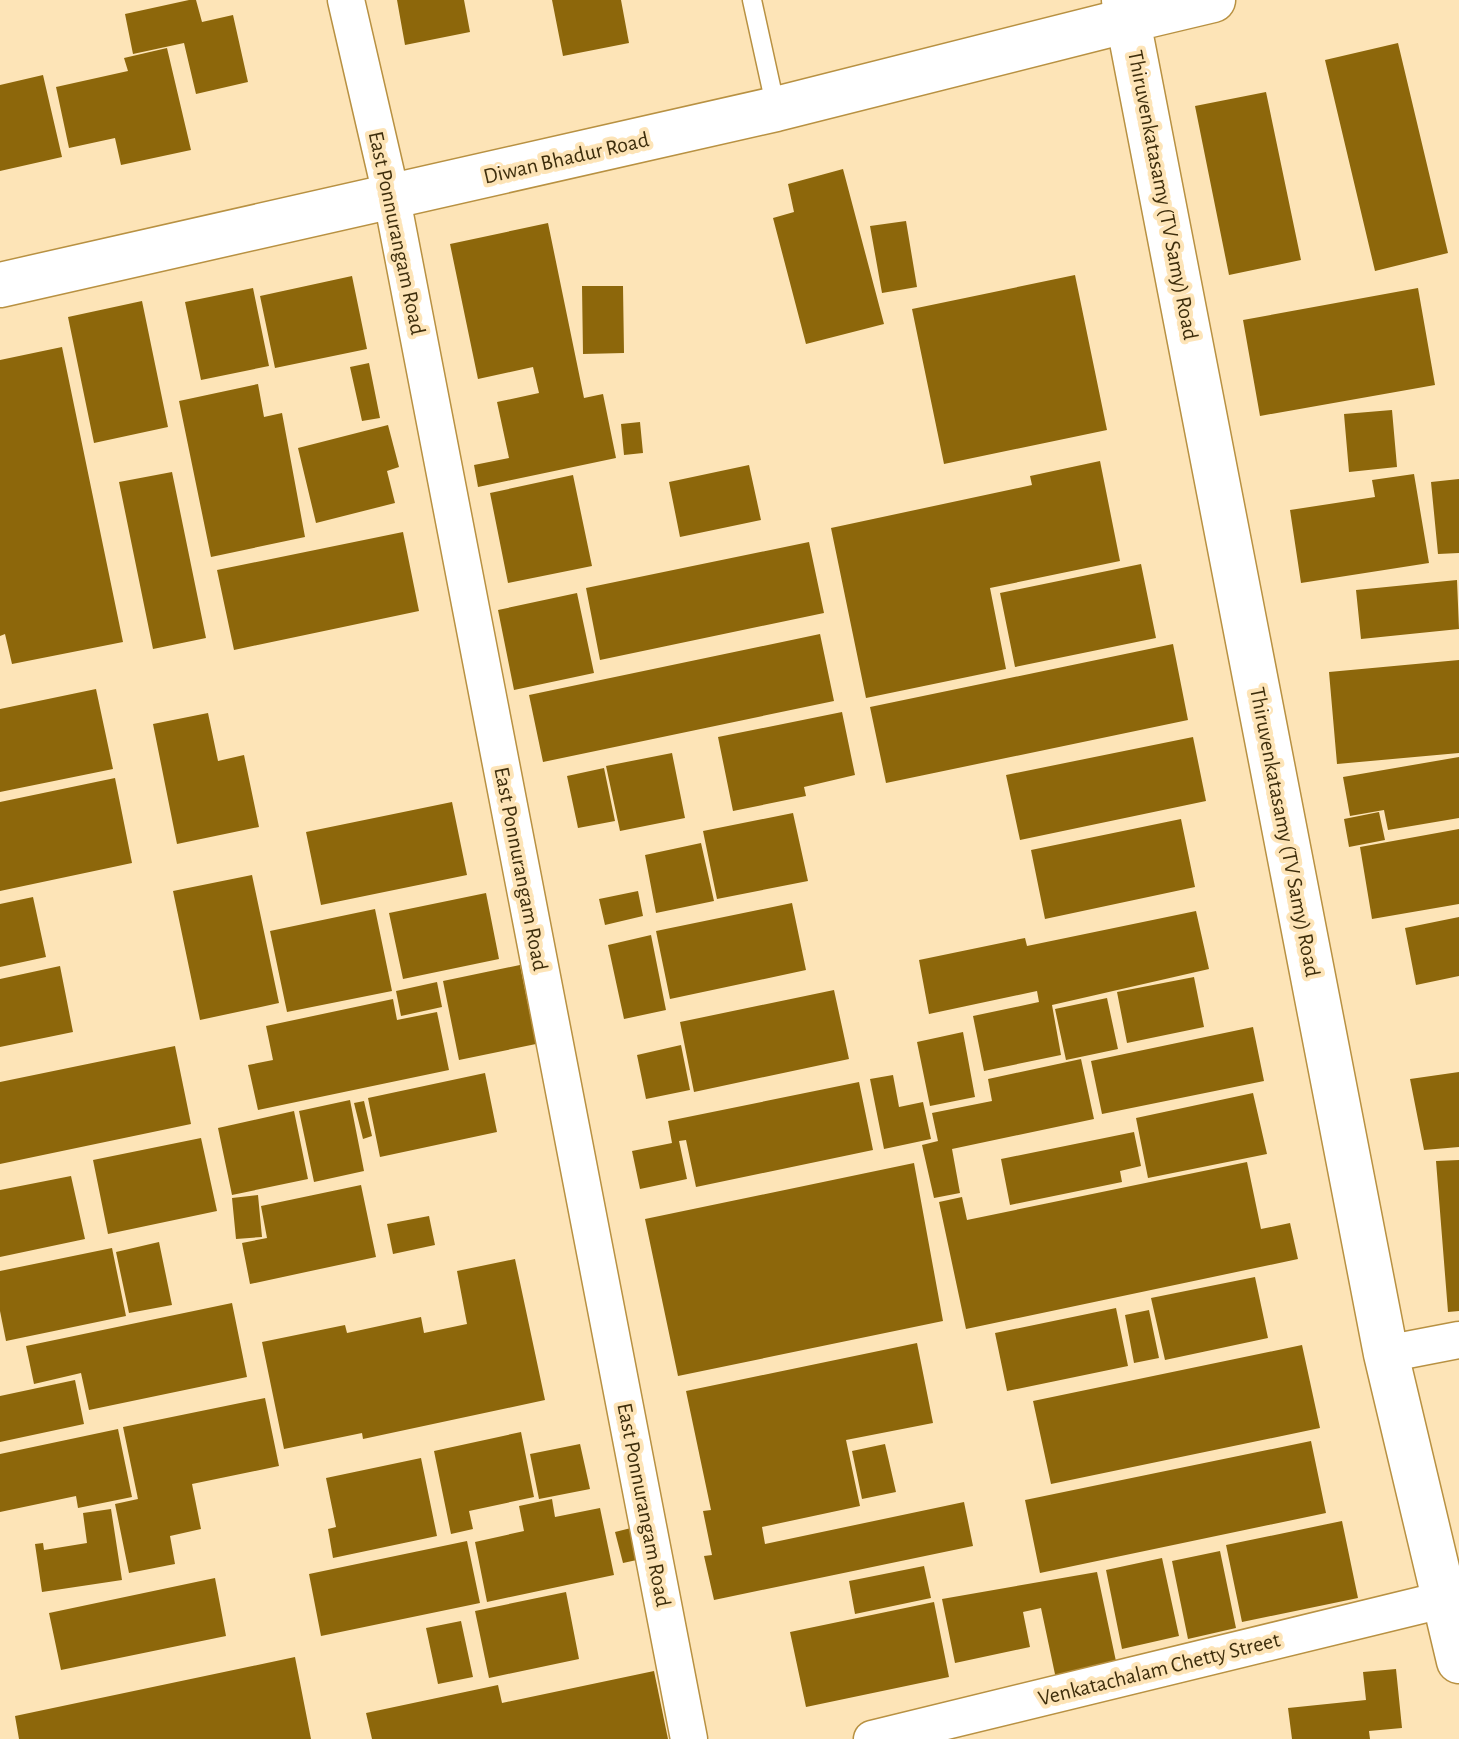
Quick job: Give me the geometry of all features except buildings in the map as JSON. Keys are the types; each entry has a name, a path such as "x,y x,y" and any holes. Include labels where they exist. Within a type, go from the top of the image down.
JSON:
{"main road":[{"name":"Diwan Bhadur Road","path":"0,285 392,199 776,109 1127,10 1213,0"},
{"name":"Thiruvenkatasamy (TV Samy) Road","path":"1127,10 1386,1354 1459,1661"}],"street":[{"name":"East Ponnurangam Road","path":"346,0 392,199 689,1739"},
{"path":"1386,1354 1459,1340"},
{"name":"Venkatachalam Chetty Street","path":"872,1739 1446,1599"}],"lane":[{"path":"752,0 776,109"}]}
